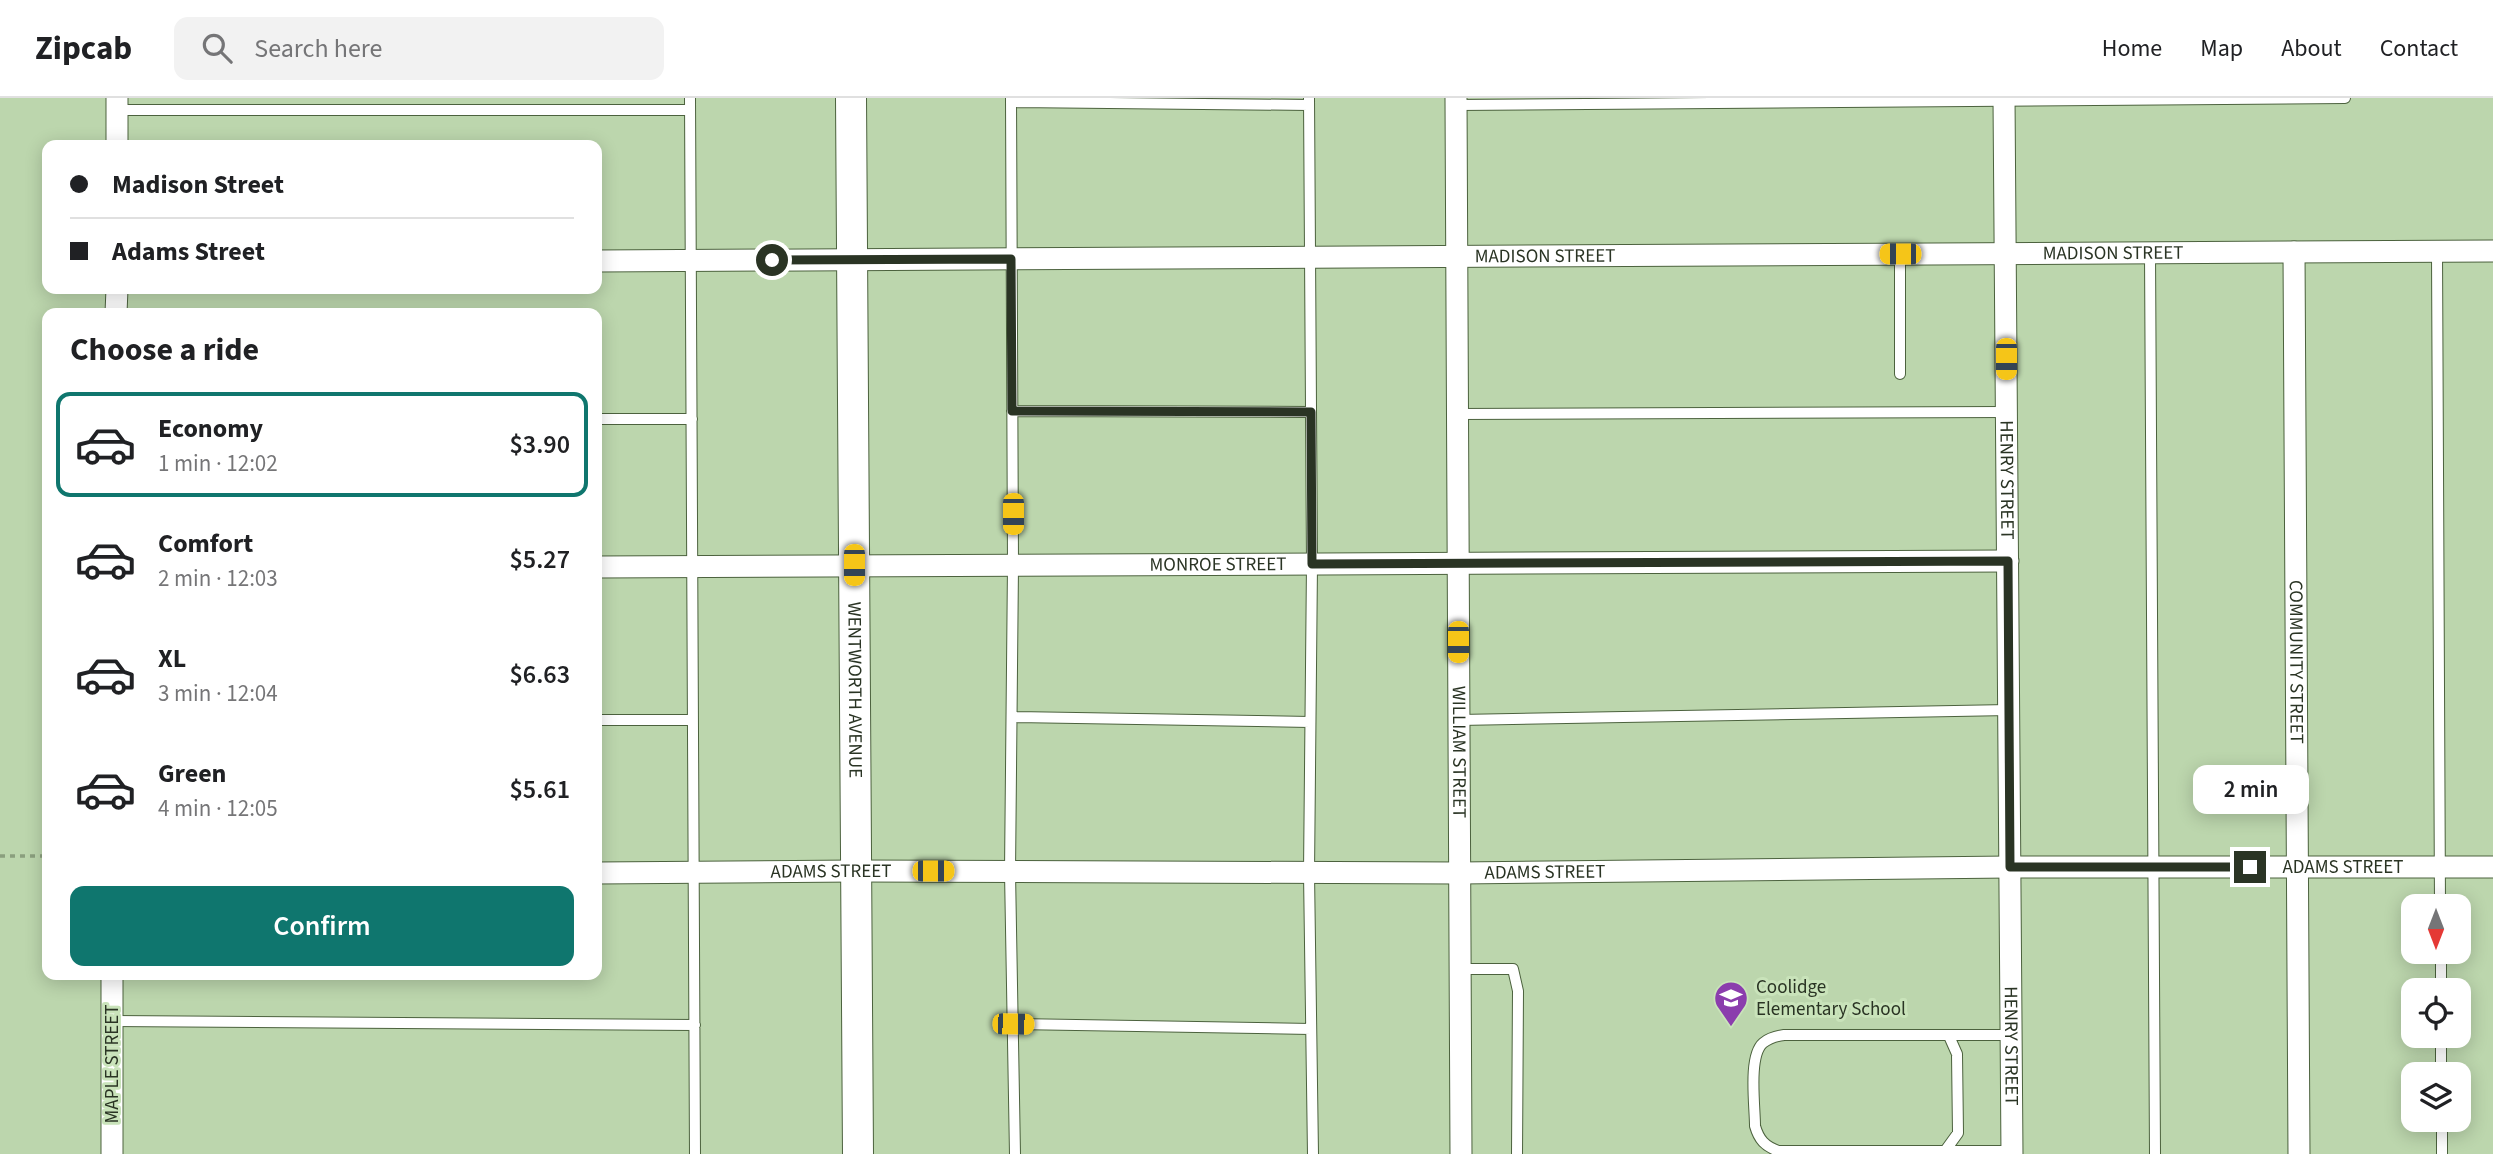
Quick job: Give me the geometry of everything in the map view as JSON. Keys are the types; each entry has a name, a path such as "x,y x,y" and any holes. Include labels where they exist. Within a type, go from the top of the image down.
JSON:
{"street":[{"name":"WENTWORTH AVENUE","path":"851,98 858,1154"},
{"name":"HENRY STREET","path":"2004,100 2012,1153"},
{"name":"WILLIAM STREET","path":"1456,102 1461,1154"},
{"path":"117,104 117,140"},
{"name":"MADISON STREET","path":"602,261 2493,251"},
{"name":"COMMUNITY STREET","path":"2294,252 2299,1154"},
{"name":"MONROE STREET","path":"602,567 2008,561"},
{"name":"ADAMS STREET","path":"602,873 1460,873 2010,867 2493,867"},
{"name":"MAPLE STREET","path":"112,980 112,1154"}],"lane":[{"path":"1456,102 2345,98"},
{"path":"1015,1154 1010,872 1013,565 1010,100 1309,101 1312,564 1309,873 1313,1154"},
{"path":"117,104 690,104 695,1154"},
{"path":"2437,252 2440,894"},
{"path":"2150,253 2155,1154"},
{"path":"1899,374 1900,254"},
{"path":"1012,411 1311,412"},
{"path":"1457,414 2007,412"},
{"path":"602,419 692,419"},
{"path":"1459,720 2009,710"},
{"path":"1012,717 1310,722"},
{"path":"602,720 693,720"},
{"path":"1460,970 1513,969 1518,991 1517,1154"},
{"path":"112,1021 695,1025"},
{"path":"1013,1024 1311,1028"},
{"path":"1945,1151 1958,1133 1956,1054 1949,1035"},
{"path":"2011,1035 1774,1037 1763,1044 1755,1060 1755,1126 1761,1141 1778,1151 2012,1153"},
{"path":"2442,1132 2442,1154"}],"path":[{"path":"0,856 42,856"}],"place":[{"name":"Coolidge Elementary School","path":"1731,1028"}],"route":[{"path":"772,260 1011,259 1012,411 1311,412 1312,564 2008,561 2010,867 2250,867"}]}
